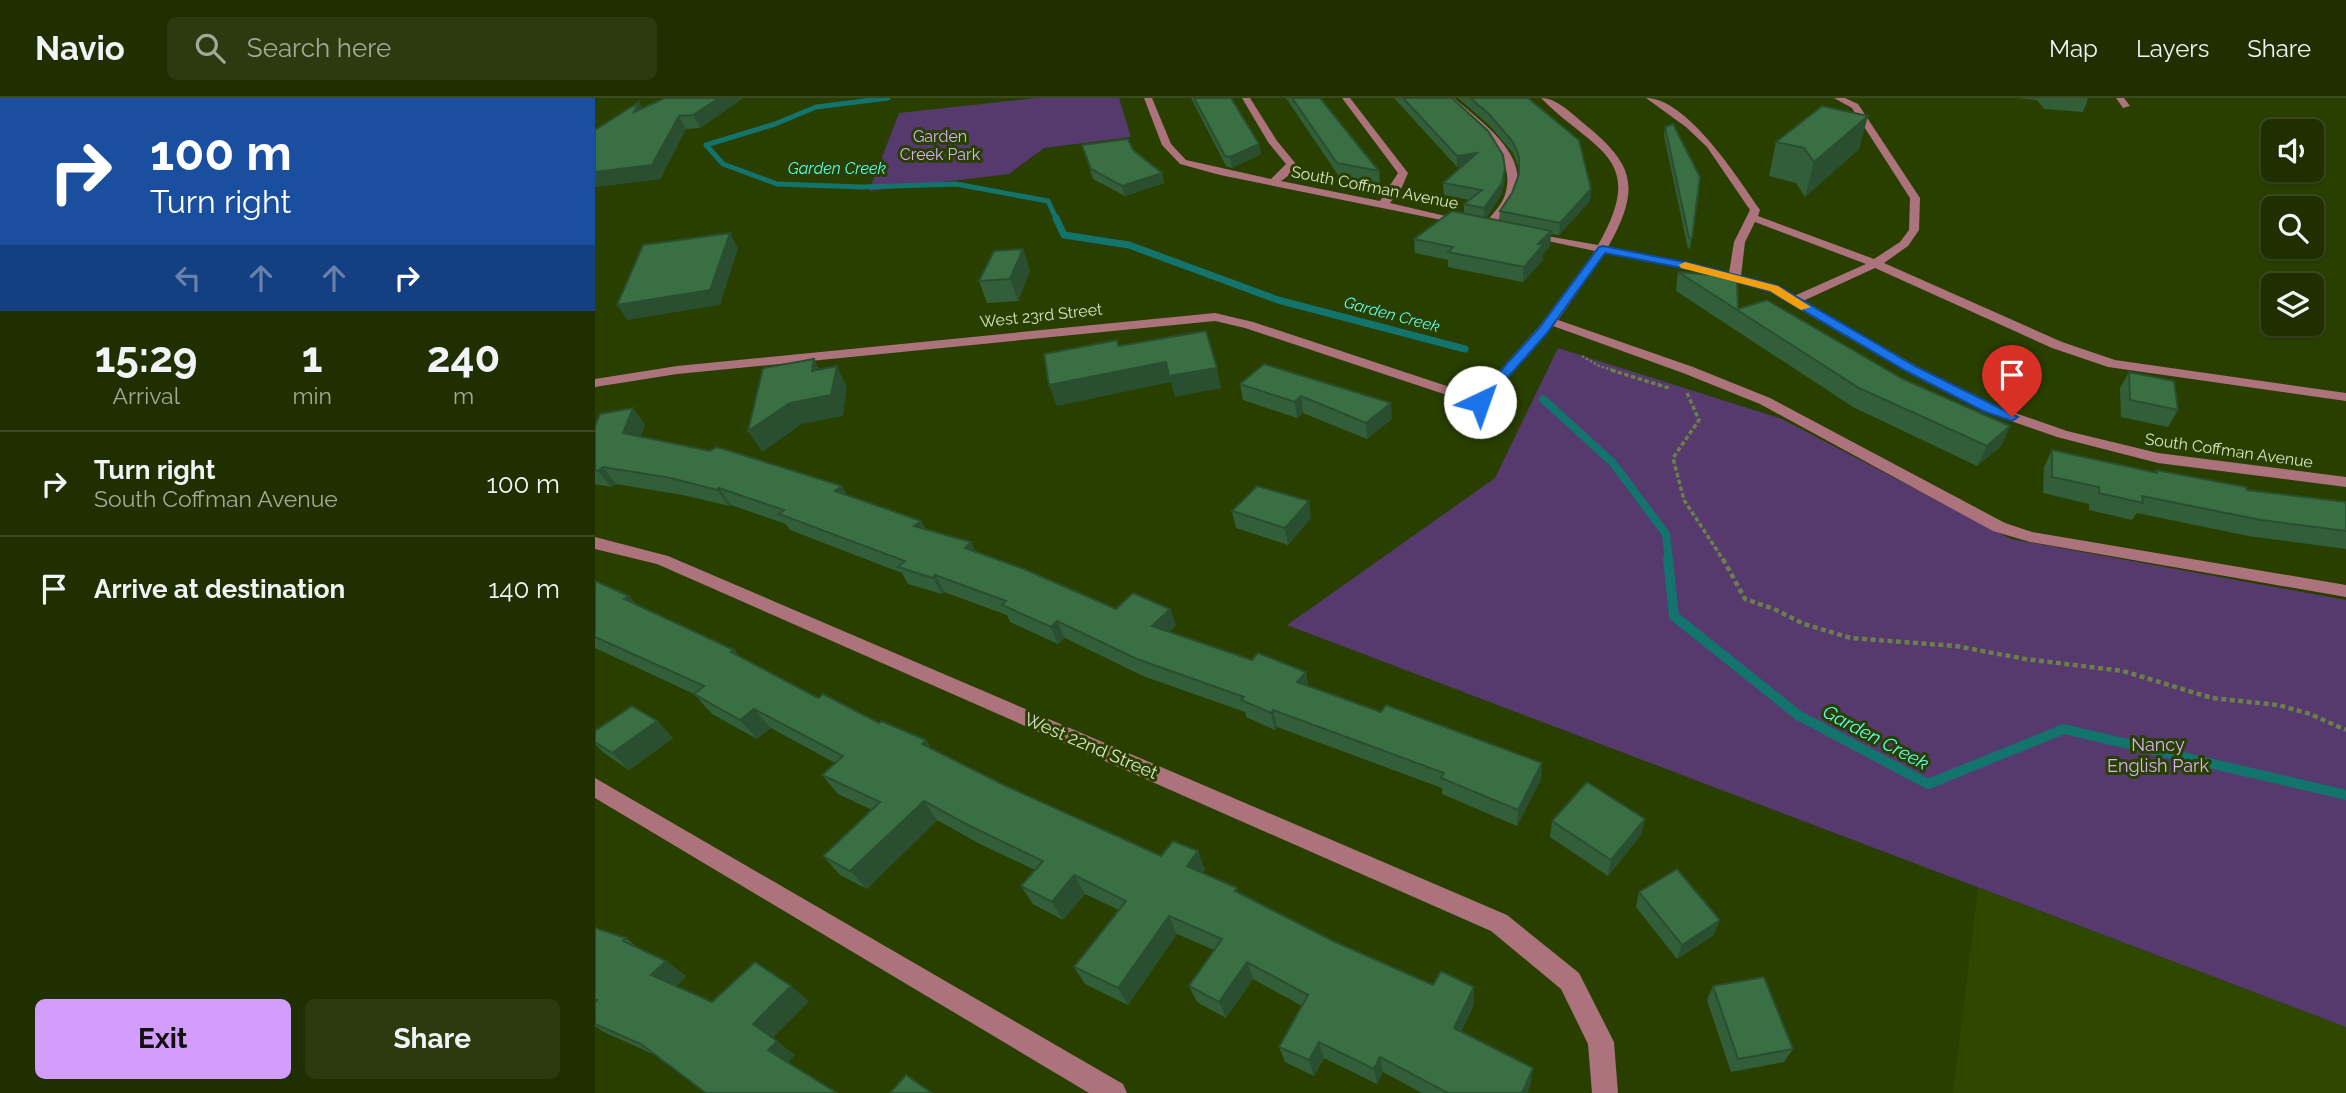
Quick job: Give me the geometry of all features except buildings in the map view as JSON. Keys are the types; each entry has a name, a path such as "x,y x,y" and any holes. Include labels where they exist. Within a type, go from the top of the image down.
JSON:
{"street":[{"name":"South Coffman Avenue","path":"1148,98 1167,145 1183,162 1273,183 1735,277 1774,289 1910,368 1987,408 2062,434 2158,458 2346,482"},
{"path":"1246,98 1273,142 1291,164 1288,172 1273,183"},
{"path":"1346,98 1403,173 1397,187 1383,205"},
{"path":"1449,98 1495,142 1511,162 1515,180 1500,229"},
{"path":"1545,98 1604,146 1624,174 1622,204 1603,249 1547,326 1688,370 1765,401 1999,527 2031,537 2346,591"},
{"path":"1650,98 1689,125 1710,145 1755,210 1743,232 1736,257 1735,277"},
{"path":"1793,301 1875,264 1904,244 1914,230 1915,198 1855,106 1838,98"},
{"path":"1753,218 1844,250 2057,345 2113,364 2346,397"},
{"name":"West 23rd Street","path":"595,383 677,369 1215,317 1249,325 1480,402 1547,326"},
{"name":"West 22nd Street","path":"595,543 662,560 1499,923 1570,981 1601,1042 1605,1093"},
{"path":"595,787 1114,1093"}],"path":[{"path":"1547,326 1599,366 1689,394 1699,420 1673,458 1684,500 1716,544 1745,599 1774,609 1804,624 1851,638 1957,646 2025,659 2123,671 2212,698 2278,705 2309,714 2346,730"}],"shaded area":[{"path":"1978,888 2346,1027 2346,1093 1953,1093"}],"green space":[{"name":"Garden Creek Park","path":"1036,98 1119,98 1131,137 1044,148 1009,174 869,191 899,113"},
{"name":"Nancy English Park","path":"1558,348 1782,419 2011,539 2346,600 2346,1027 1287,625 1495,478"}],"waterway":[{"name":"Garden Creek","path":"888,98 816,107 775,124 706,145 723,164 777,184 862,187 956,184 1048,201 1057,220"},
{"name":"Garden Creek","path":"1056,218 1064,235 1129,245 1278,300 1465,349"},
{"name":"Garden Creek","path":"1543,399 1613,463 1666,534 1669,561"},
{"name":"Garden Creek","path":"1668,559 1674,616 1798,715 1928,784 2064,729 2346,795"}],"slow traffic":[{"path":"1685,265 1774,289 1805,307"}],"route":[{"path":"1480,402 1543,331 1603,249 1694,267 1774,289 1910,368 1987,408 2012,417"}]}
